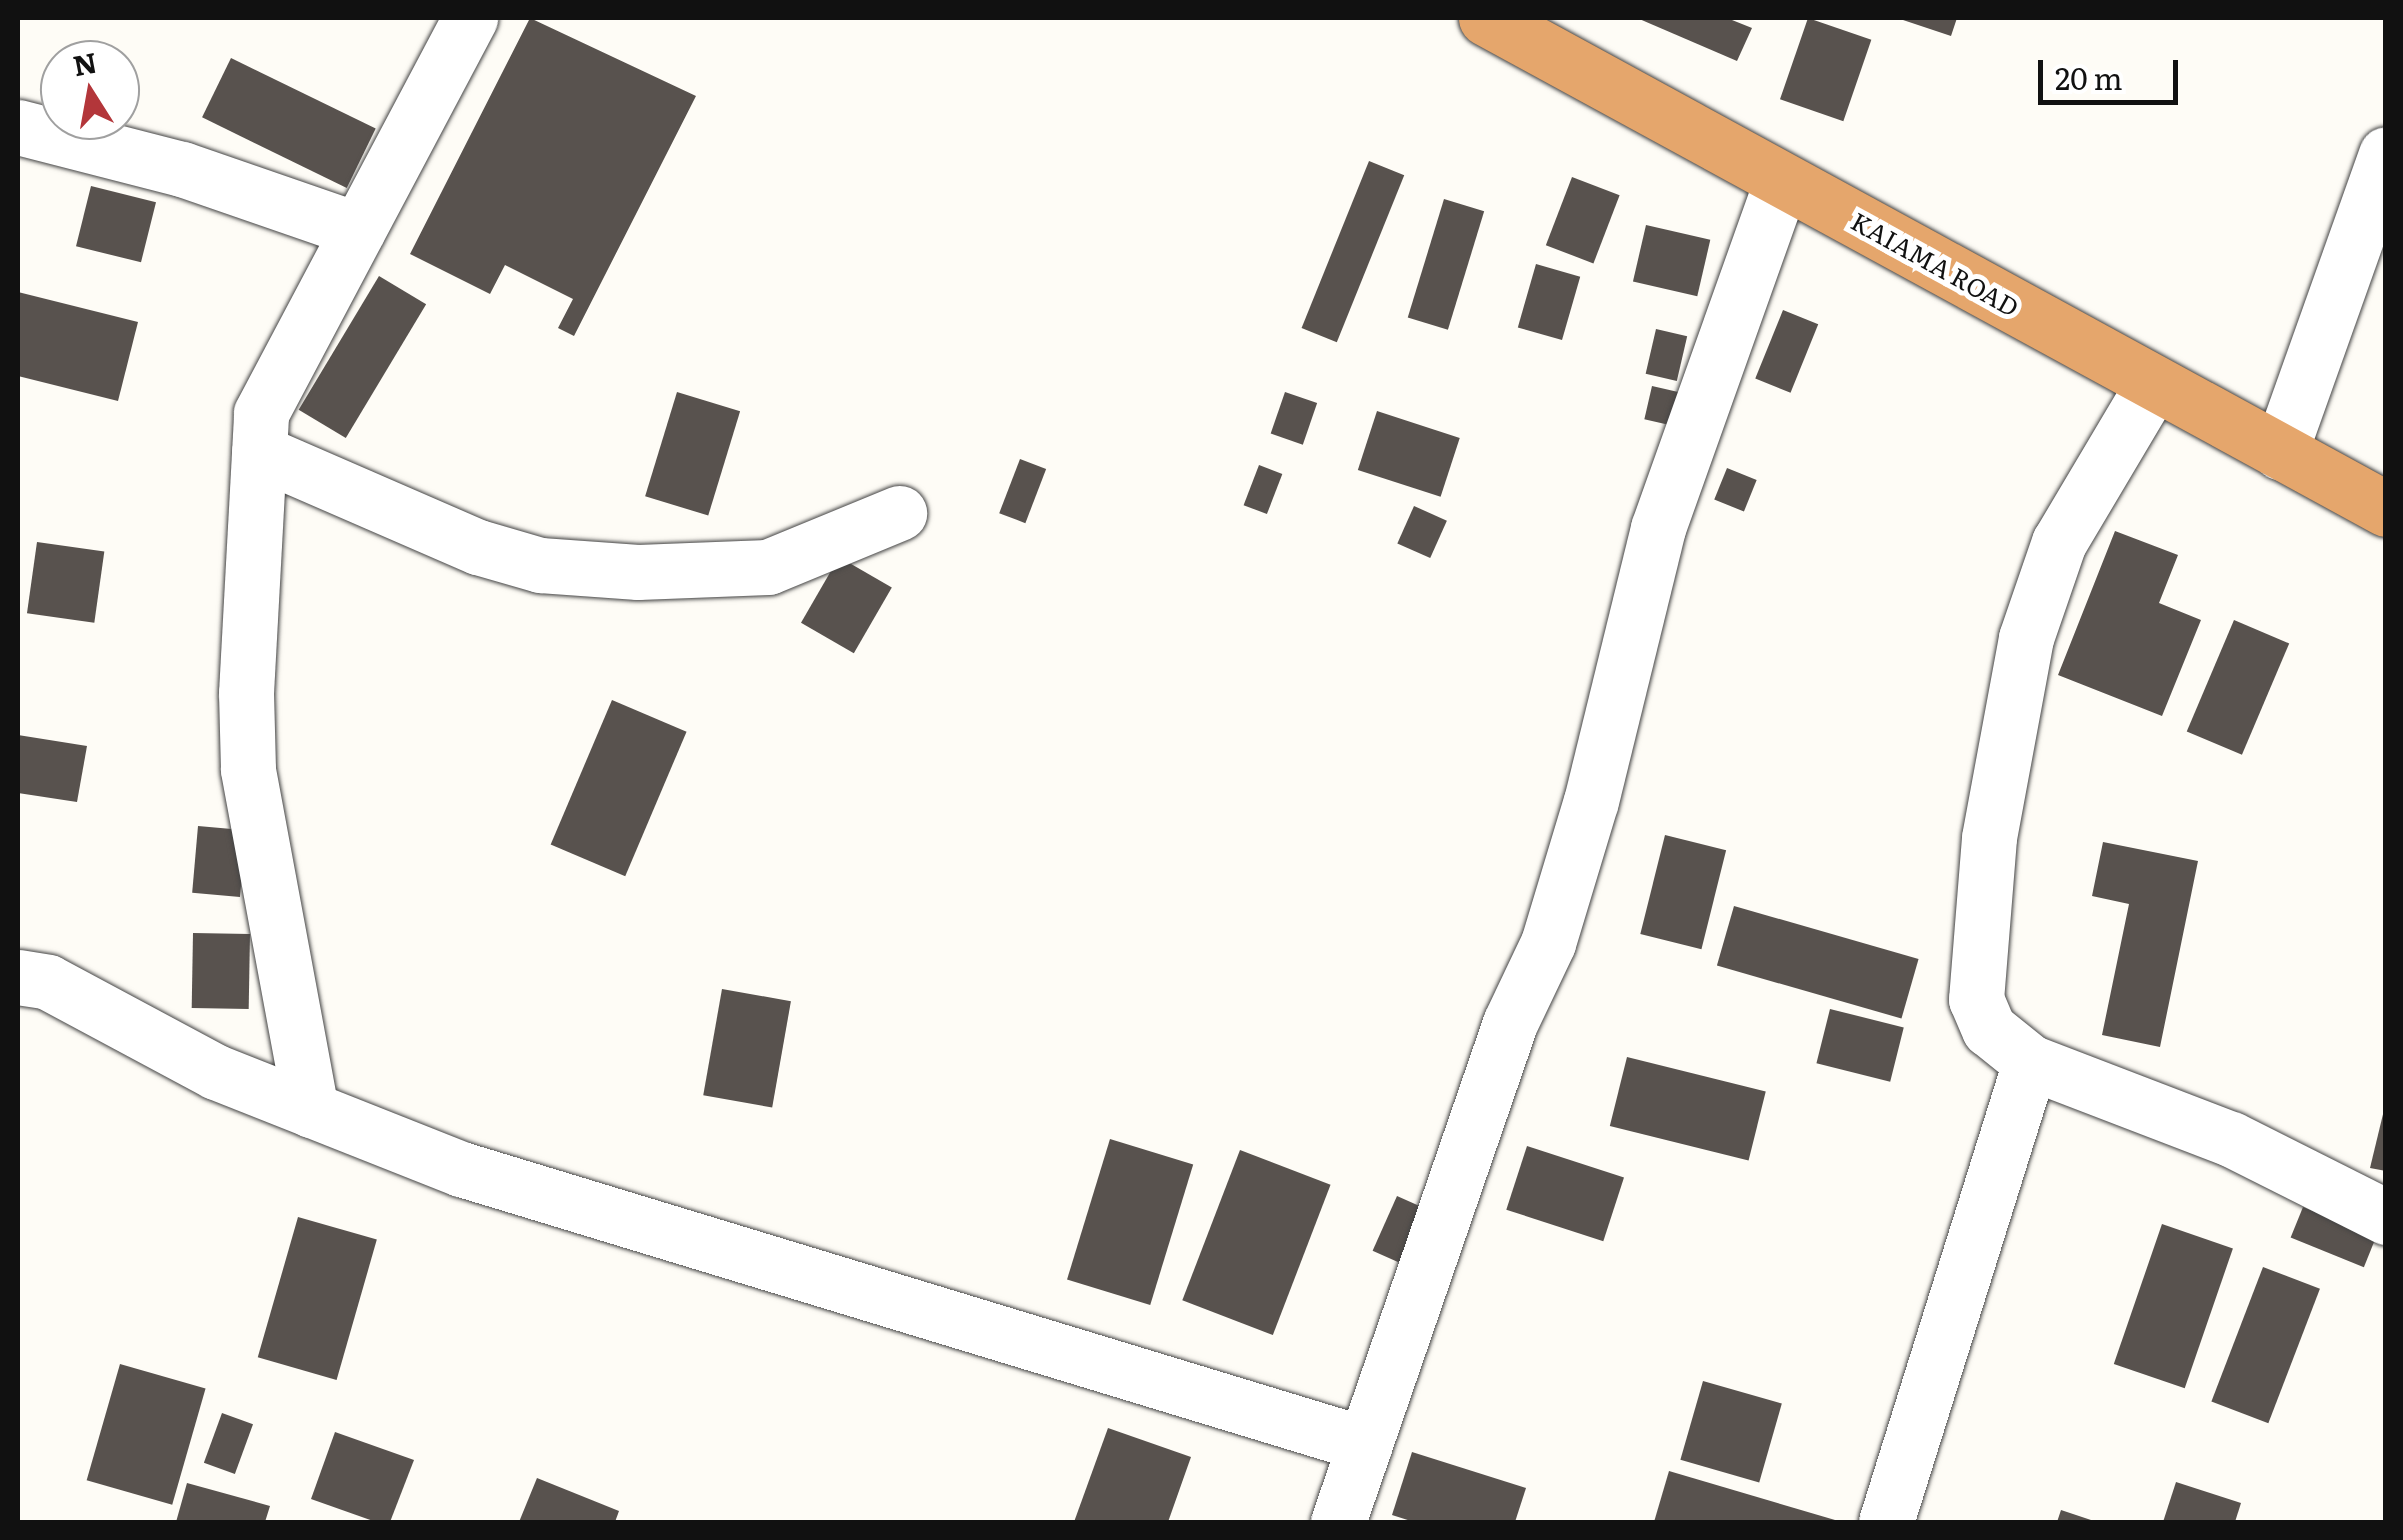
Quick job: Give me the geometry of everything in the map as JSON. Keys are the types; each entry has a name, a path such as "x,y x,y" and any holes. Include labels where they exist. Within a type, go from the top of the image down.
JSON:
{"highway":[{"name":"KAIAMA ROAD","path":"1486,18 2386,509"}],"street":[{"path":"311,1110 248,769 246,693 261,413 470,18"},
{"path":"18,128 182,170 358,230"},
{"path":"2280,452 2386,154"},
{"path":"1338,1522 1510,1023 1548,943 1590,801 1658,528 1782,180"},
{"path":"2153,384 2059,542 2026,638 1988,838 1976,999 1989,1029 2030,1062 2231,1140 2386,1217"},
{"path":"259,452 478,547 540,565 638,572 768,567 899,513"},
{"path":"18,977 48,982 216,1072 461,1169 1365,1444"},
{"path":"1886,1522 2030,1062"}],"building":[{"path":"530,18 696,96 574,336 558,328 573,299 505,265 490,294 410,254"},
{"path":"1637,18 1727,18 1752,28 1737,61"},
{"path":"1808,18 1871,40 1843,121 1780,99"},
{"path":"1897,18 1957,18 1951,36"},
{"path":"231,58 376,129 347,188 202,117"},
{"path":"1369,161 1404,175 1337,342 1302,328"},
{"path":"1572,177 1620,195 1593,263 1546,245"},
{"path":"91,186 156,202 141,262 76,246"},
{"path":"1444,199 1484,211 1448,330 1408,318"},
{"path":"1646,225 1710,240 1697,296 1633,282"},
{"path":"1536,264 1580,277 1562,340 1518,327"},
{"path":"379,276 426,304 346,438 299,410"},
{"path":"18,292 138,322 118,401 18,376"},
{"path":"1783,310 1818,324 1791,393 1755,379"},
{"path":"1656,329 1687,336 1677,381 1646,374"},
{"path":"1652,386 1679,392 1672,425 1644,419"},
{"path":"677,392 740,411 708,516 645,496"},
{"path":"1285,392 1317,403 1303,445 1271,434"},
{"path":"1377,411 1460,438 1441,497 1358,470"},
{"path":"1020,459 1046,469 1025,523 999,513"},
{"path":"1259,465 1282,474 1267,514 1244,505"},
{"path":"1727,468 1757,480 1744,512 1714,500"},
{"path":"1414,506 1447,521 1430,558 1397,543"},
{"path":"2115,531 2178,555 2159,603 2201,620 2162,716 2058,675"},
{"path":"37,542 104,551 94,623 27,613"},
{"path":"839,557 892,588 854,653 801,623"},
{"path":"2234,620 2289,643 2242,755 2187,731"},
{"path":"612,700 687,732 625,876 551,845"},
{"path":"18,735 87,746 77,802 18,793"},
{"path":"198,826 246,830 240,897 192,893"},
{"path":"1665,835 1726,850 1701,949 1640,934"},
{"path":"2103,842 2198,861 2160,1047 2102,1035 2129,904 2092,896"},
{"path":"1734,906 1919,959 1901,1019 1717,966"},
{"path":"193,933 250,934 249,1009 192,1008"},
{"path":"722,989 791,1001 772,1108 703,1095"},
{"path":"1830,1009 1904,1027 1890,1082 1816,1063"},
{"path":"1627,1057 1766,1092 1749,1160 1610,1126"},
{"path":"2386,1111 2386,1171 2370,1168"},
{"path":"1110,1139 1193,1164 1150,1305 1067,1280"},
{"path":"1527,1146 1624,1178 1603,1241 1506,1210"},
{"path":"1240,1150 1331,1185 1273,1335 1182,1300"},
{"path":"1397,1196 1426,1209 1402,1264 1373,1251"},
{"path":"2303,1207 2376,1237 2364,1267 2291,1238"},
{"path":"298,1217 377,1240 337,1380 258,1357"},
{"path":"2162,1224 2233,1248 2185,1388 2114,1364"},
{"path":"2263,1267 2320,1289 2268,1423 2211,1401"},
{"path":"120,1364 206,1389 172,1505 87,1480"},
{"path":"1703,1381 1782,1404 1759,1482 1680,1460"},
{"path":"222,1413 253,1424 235,1474 204,1463"},
{"path":"1108,1428 1191,1457 1168,1522 1074,1522"},
{"path":"335,1432 414,1460 390,1522 376,1522 311,1499"},
{"path":"1412,1452 1526,1488 1515,1522 1414,1522 1392,1515"},
{"path":"1669,1471 1835,1520 1654,1522"},
{"path":"537,1478 619,1511 615,1522 519,1522"},
{"path":"2176,1482 2241,1503 2235,1522 2163,1522"},
{"path":"187,1483 270,1506 265,1522 176,1522"},
{"path":"2061,1510 2097,1522 2057,1522"}]}
